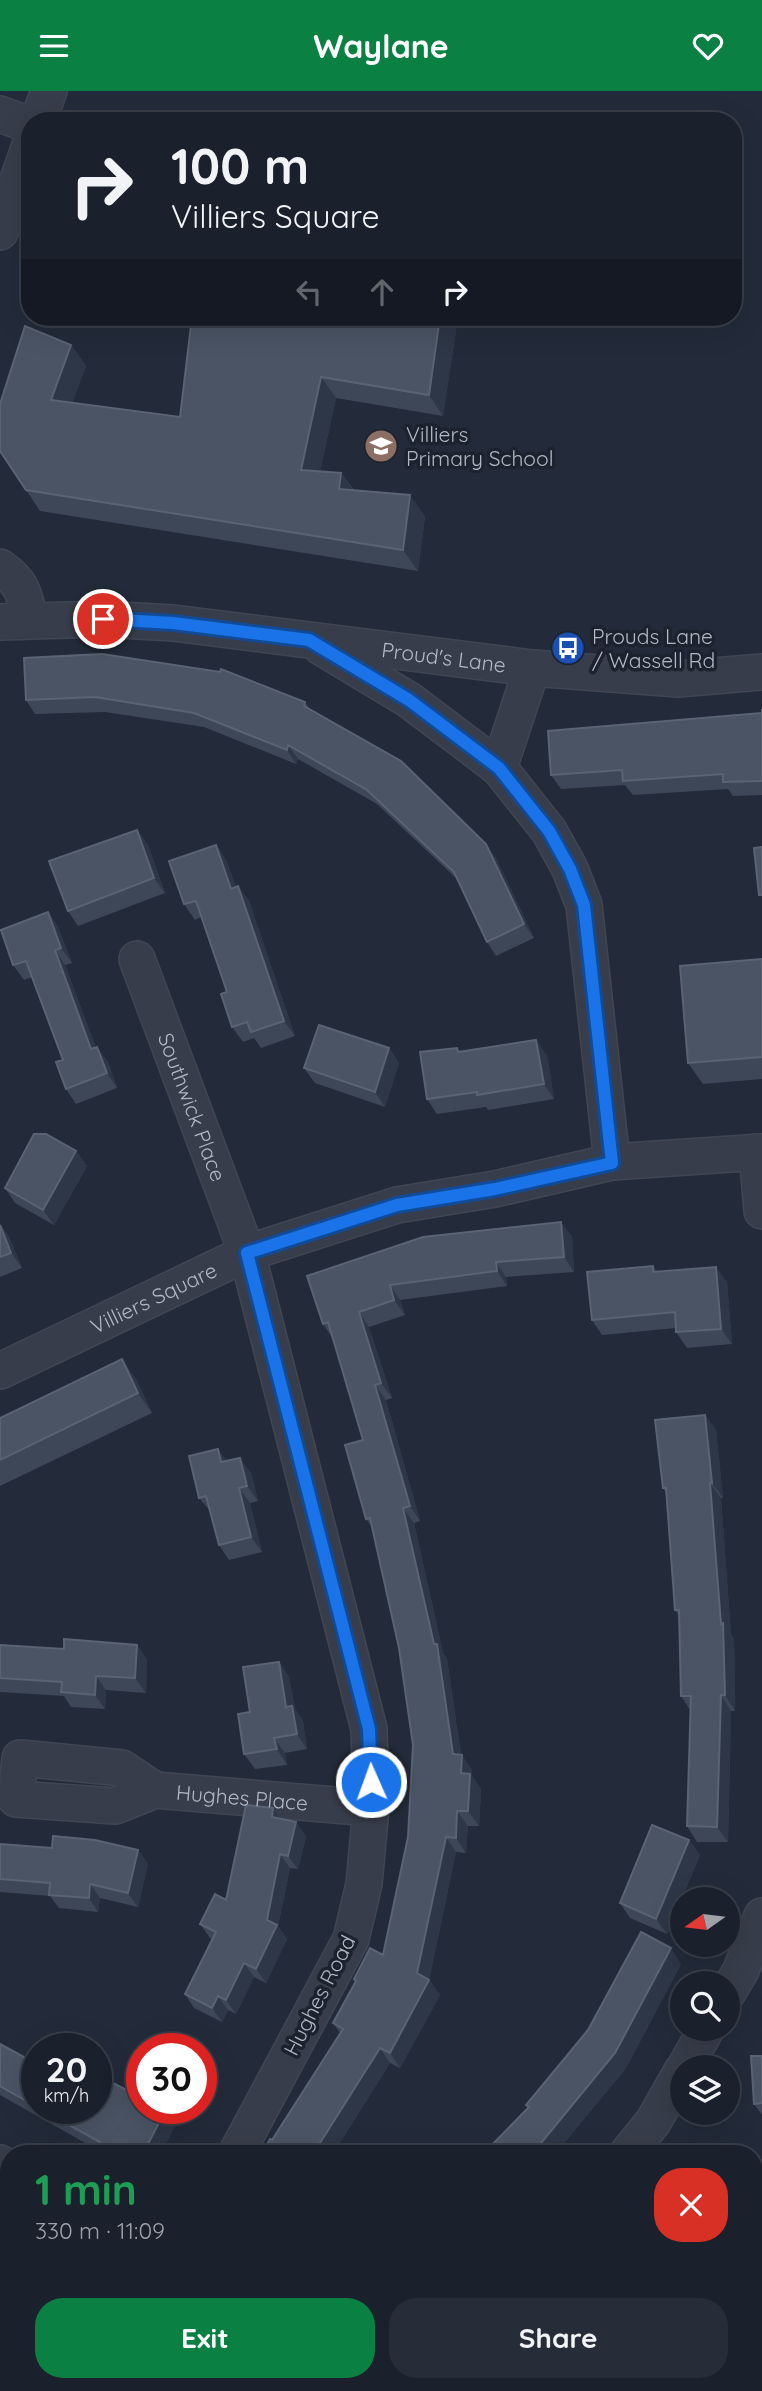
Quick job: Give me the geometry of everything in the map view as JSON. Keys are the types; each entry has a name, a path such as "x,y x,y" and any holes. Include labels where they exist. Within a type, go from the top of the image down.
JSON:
{"street":[{"path":"41,112 49,91"},
{"path":"0,114 21,122"},
{"path":"0,232 21,171"},
{"path":"0,567 14,577 23,590 15,621"},
{"name":"Proud's Lane","path":"15,621 103,619 173,623 532,668 678,680 762,672"},
{"path":"309,640 409,700 499,768 549,831 570,869 584,905 612,1163"},
{"path":"499,768 532,668"},
{"name":"Southwick Place","path":"137,959 247,1253"},
{"path":"760,1152 762,1211"},
{"name":"Villiers Square","path":"0,1371 247,1253 397,1205 495,1189 612,1163 760,1152"},
{"name":"Hughes Road","path":"241,2145 351,1939 364,1884 371,1808 369,1729 247,1253"},
{"name":"Hughes Place","path":"155,1790 371,1808"},
{"path":"743,1976 762,1916"},
{"path":"634,2145 653,2122 670,2093"}],"building":[{"path":"25,326 71,345 51,400 180,417 191,326 439,326 429,395 321,377 301,470 341,473 339,489 410,495 403,550 26,490 0,451 0,404"},
{"path":"102,654 220,672 221,669 305,702 304,706 401,761 486,844 524,924 487,942 454,872 367,790 288,745 287,750 194,713 95,697 26,700 24,658"},
{"path":"762,713 762,781 723,782 723,774 623,781 622,770 551,775 548,731"},
{"path":"137,830 154,878 68,911 49,861"},
{"path":"216,845 231,889 238,886 284,1021 251,1032 247,1022 232,1027 221,994 227,992 196,901 184,904 169,861"},
{"path":"762,847 762,895 759,895 754,848"},
{"path":"48,912 61,948 55,950 91,1049 97,1047 107,1073 66,1089 56,1062 63,1060 26,961 13,965 1,930"},
{"path":"762,959 762,1057 688,1063 680,966"},
{"path":"319,1025 389,1048 375,1092 304,1068"},
{"path":"536,1040 544,1084 477,1095 477,1092 427,1099 420,1052 457,1048 458,1052"},
{"path":"34,1134 46,1134 76,1151 43,1210 5,1188"},
{"path":"561,1222 564,1257 496,1262 497,1271 390,1285 394,1300 359,1312 381,1383 375,1385 410,1506 403,1508 434,1644 437,1644 453,1754 462,1755 461,1773 470,1774 468,1811 457,1811 456,1838 446,1837 417,1973 429,1980 390,2053 380,2048 319,2145 267,2145 343,2029 333,2023 370,1948 383,1955 408,1837 413,1745 399,1648 370,1518 366,1519 345,1445 363,1440 328,1322 323,1324 307,1276 423,1237"},
{"path":"0,1225 11,1253 0,1257"},
{"path":"653,1266 653,1272 716,1267 721,1329 676,1332 675,1312 592,1320 587,1272"},
{"path":"122,1359 138,1393 0,1460 0,1418"},
{"path":"705,1415 721,1624 723,1623 725,1695 721,1695 717,1827 687,1826 691,1696 681,1696 679,1610 675,1610 666,1488 663,1488 655,1420"},
{"path":"218,1449 221,1462 240,1458 247,1486 239,1488 251,1537 219,1545 206,1496 199,1498 189,1456"},
{"path":"64,1639 137,1645 135,1678 96,1676 95,1695 61,1692 62,1682 0,1678 0,1645 64,1649"},
{"path":"279,1662 286,1707 292,1706 297,1734 274,1738 277,1749 244,1754 238,1714 250,1712 243,1667"},
{"path":"246,1805 273,1808 272,1817 296,1822 288,1856 280,1854 267,1920 277,1925 256,1969 244,1963 226,2000 218,1996 212,2008 185,1994 216,1932 200,1924 215,1894 226,1900"},
{"path":"652,1825 689,1840 656,1919 620,1903"},
{"path":"53,1836 95,1840 138,1850 128,1893 90,1884 89,1898 49,1895 50,1883 0,1879 0,1844 52,1848"},
{"path":"641,1932 670,1947 615,2053 541,2143 542,2145 492,2145 529,2107 526,2105 588,2030"},
{"path":"0,2044 21,2055 21,2098 0,2086"},
{"path":"751,2056 762,2056 762,2103 754,2104"},
{"path":"112,2082 126,2090 126,2124 158,2124 148,2145 98,2145 100,2142 67,2124 112,2124"}],"place":[{"name":"Villiers Primary School","path":"381,446"},
{"name":"Prouds Lane / Wassell Rd","path":"568,648"}],"route":[{"path":"103,619 173,623 309,640 409,700 499,768 549,831 570,869 584,905 612,1163 495,1189 397,1205 247,1253 369,1729 371,1782"}]}
